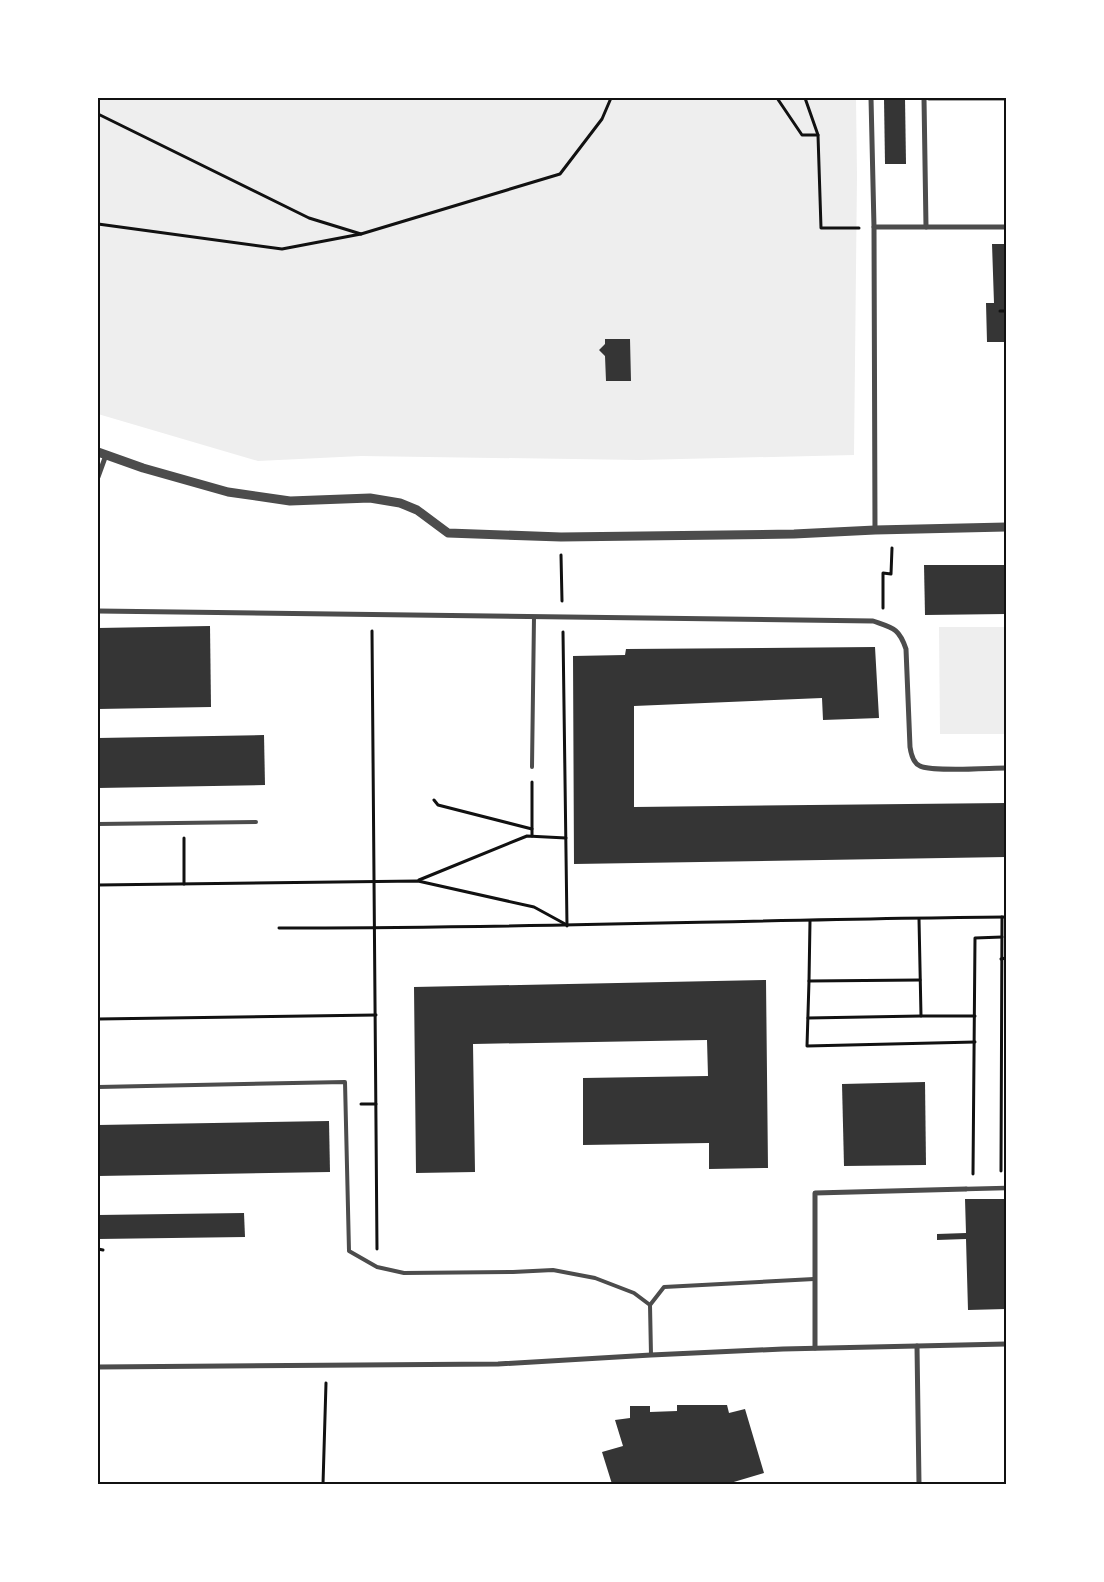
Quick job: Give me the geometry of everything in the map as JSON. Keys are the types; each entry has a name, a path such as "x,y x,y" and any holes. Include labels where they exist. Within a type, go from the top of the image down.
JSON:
{"street":[{"path":"871,98 874,228 874,530"},
{"path":"924,98 926,227"},
{"path":"929,98 1006,98"},
{"path":"874,228 1006,227"},
{"path":"98,476 100,454 228,492 290,500 370,498 400,502 417,510 448,533 561,537 794,534 1006,527"},
{"path":"98,612 873,621 890,627 901,635 906,649 912,758 920,766 932,768 1006,768"},
{"path":"815,1348 815,1193 1004,1188"},
{"path":"98,1367 498,1364 815,1348 1006,1344"},
{"path":"917,1346 919,1484"}],"lane":[{"path":"532,767 534,617"},
{"path":"98,824 256,822"},
{"path":"98,1087 345,1082 349,1251 377,1267 404,1274 553,1270 595,1278 634,1293 650,1305"},
{"path":"650,1355 650,1305 664,1287 814,1279"}],"path":[{"path":"98,224 282,249 361,234 560,174 602,119 611,98"},
{"path":"777,98 802,135 818,135"},
{"path":"805,98 818,135 820,228 874,228"},
{"path":"98,114 309,218 361,234"},
{"path":"1000,311 1006,311"},
{"path":"882,624 883,573 891,574 892,530"},
{"path":"561,537 567,926"},
{"path":"372,615 376,929 377,1267"},
{"path":"532,767 532,836"},
{"path":"434,800 438,805 532,829"},
{"path":"183,823 184,884"},
{"path":"418,880 527,836 566,838"},
{"path":"98,885 418,880 534,907 567,926"},
{"path":"1002,917 1004,1188"},
{"path":"278,928 376,929 1006,917"},
{"path":"919,919 921,1016"},
{"path":"810,921 807,1046 975,1042"},
{"path":"973,1189 975,938 1002,937"},
{"path":"1001,959 1006,958"},
{"path":"809,981 920,980"},
{"path":"98,1019 376,1016"},
{"path":"808,1018 975,1016"},
{"path":"98,1249 103,1250"},
{"path":"323,1484 326,1365"}],"shaded area":[{"path":"98,98 856,98 854,455 639,460 361,456 258,461 98,414"},
{"path":"939,627 1006,627 1006,734 940,734"}],"building":[{"path":"884,98 905,98 906,164 885,164"},
{"path":"992,244 1006,244 1006,342 987,342 986,303 994,303"},
{"path":"605,339 630,339 631,381 606,381 605,356 599,350 605,344"},
{"path":"924,565 1006,565 1006,614 925,615"},
{"path":"210,626 211,707 98,709 98,628"},
{"path":"875,647 879,718 823,720 822,698 634,706 634,807 1006,803 1006,857 574,864 573,656 625,655 626,649"},
{"path":"264,735 265,785 98,788 98,738"},
{"path":"766,980 768,1168 709,1169 709,1143 583,1145 583,1078 708,1076 707,1040 473,1044 475,1172 416,1173 414,987"},
{"path":"925,1082 926,1165 844,1166 842,1084"},
{"path":"329,1121 330,1172 98,1176 98,1125"},
{"path":"965,1199 1006,1199 1006,1309 968,1310 966,1239 937,1240 937,1234 966,1233"},
{"path":"244,1213 245,1237 98,1239 98,1215"},
{"path":"677,1405 727,1405 729,1413 745,1409 764,1473 727,1484 612,1484 602,1452 623,1446 615,1420 630,1418 630,1406 650,1406 650,1412 677,1411"}]}
